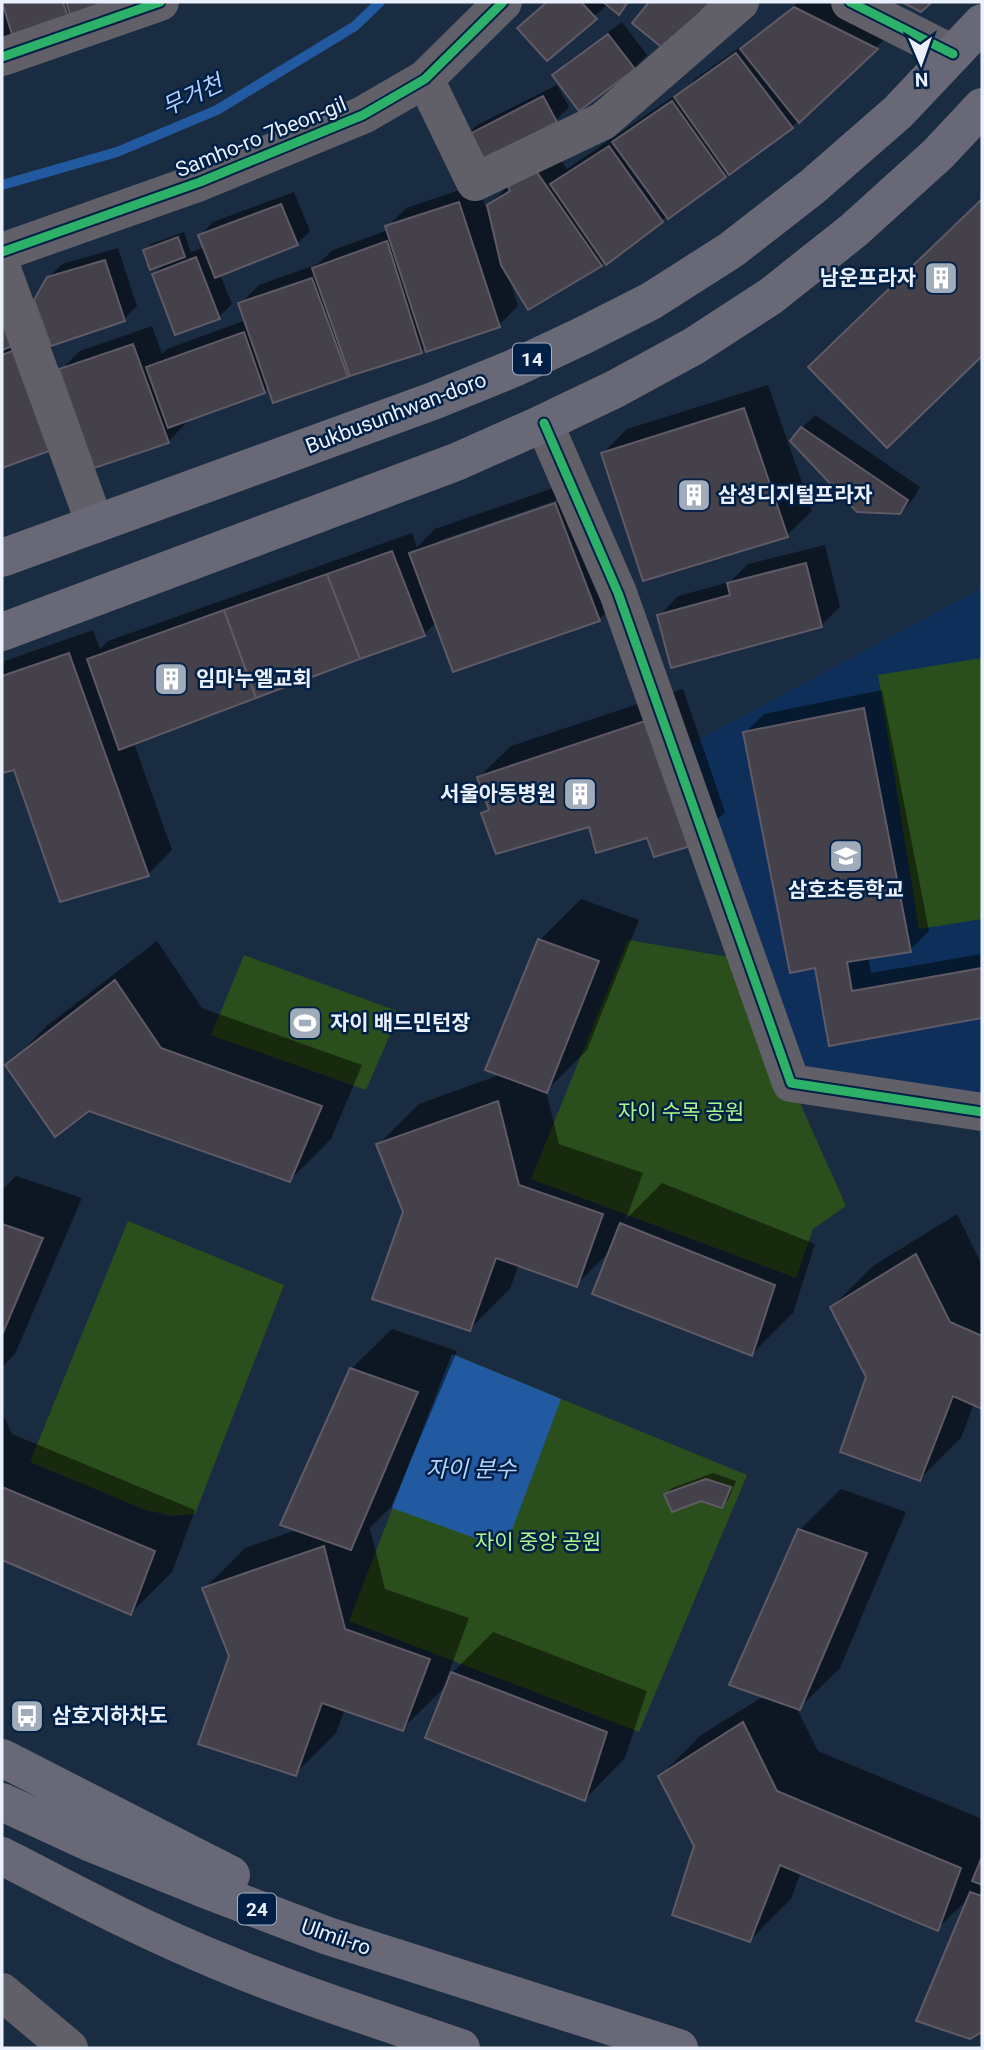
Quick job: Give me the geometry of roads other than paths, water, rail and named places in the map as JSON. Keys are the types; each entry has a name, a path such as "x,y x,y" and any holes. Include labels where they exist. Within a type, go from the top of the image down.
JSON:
{"main road":[{"name":"Bukbusunhwan-doro","path":"2,558 433,401 559,347 652,301 731,250 812,187 898,112 982,23"},
{"path":"2,632 456,462 544,424 615,389 694,346 772,296 854,230 938,154 982,107"},
{"path":"2,1758 336,1927 520,1998"},
{"name":"Ulmil-ro","path":"2,1802 91,1843 328,1936 679,2048"},
{"path":"2,1856 102,1908 226,1964 319,2000 461,2048"}],"street":[{"name":"Samho-ro 7beon-gil","path":"2,252 200,182 363,115 425,79 503,2"},
{"path":"425,79 475,182 603,121 740,2"},
{"path":"850,2 953,54"},
{"path":"2,57 153,3"},
{"path":"2,269 95,524"},
{"path":"544,424 618,593 791,1083 982,1112"},
{"path":"2,1992 69,2048"}],"water":[{"name":"자이 분수","path":"452,1354 561,1399 505,1549 392,1508"}],"waterway":[{"name":"무거천","path":"2,185 117,152 217,110 355,26 380,2"}],"place":[{"name":"남운프라자","path":"941,278"},
{"name":"삼성디지털프라자","path":"694,495"},
{"name":"임마누엘교회","path":"171,679"},
{"name":"서울아동병원","path":"580,794"},
{"name":"삼호초등학교","path":"846,856"},
{"name":"자이 배드민턴장","path":"305,1023"},
{"name":"삼호지하차도","path":"27,1716"}],"park label":[{"name":"자이 수목 공원","path":"681,1112"},
{"name":"자이 중앙 공원","path":"538,1542"}]}
